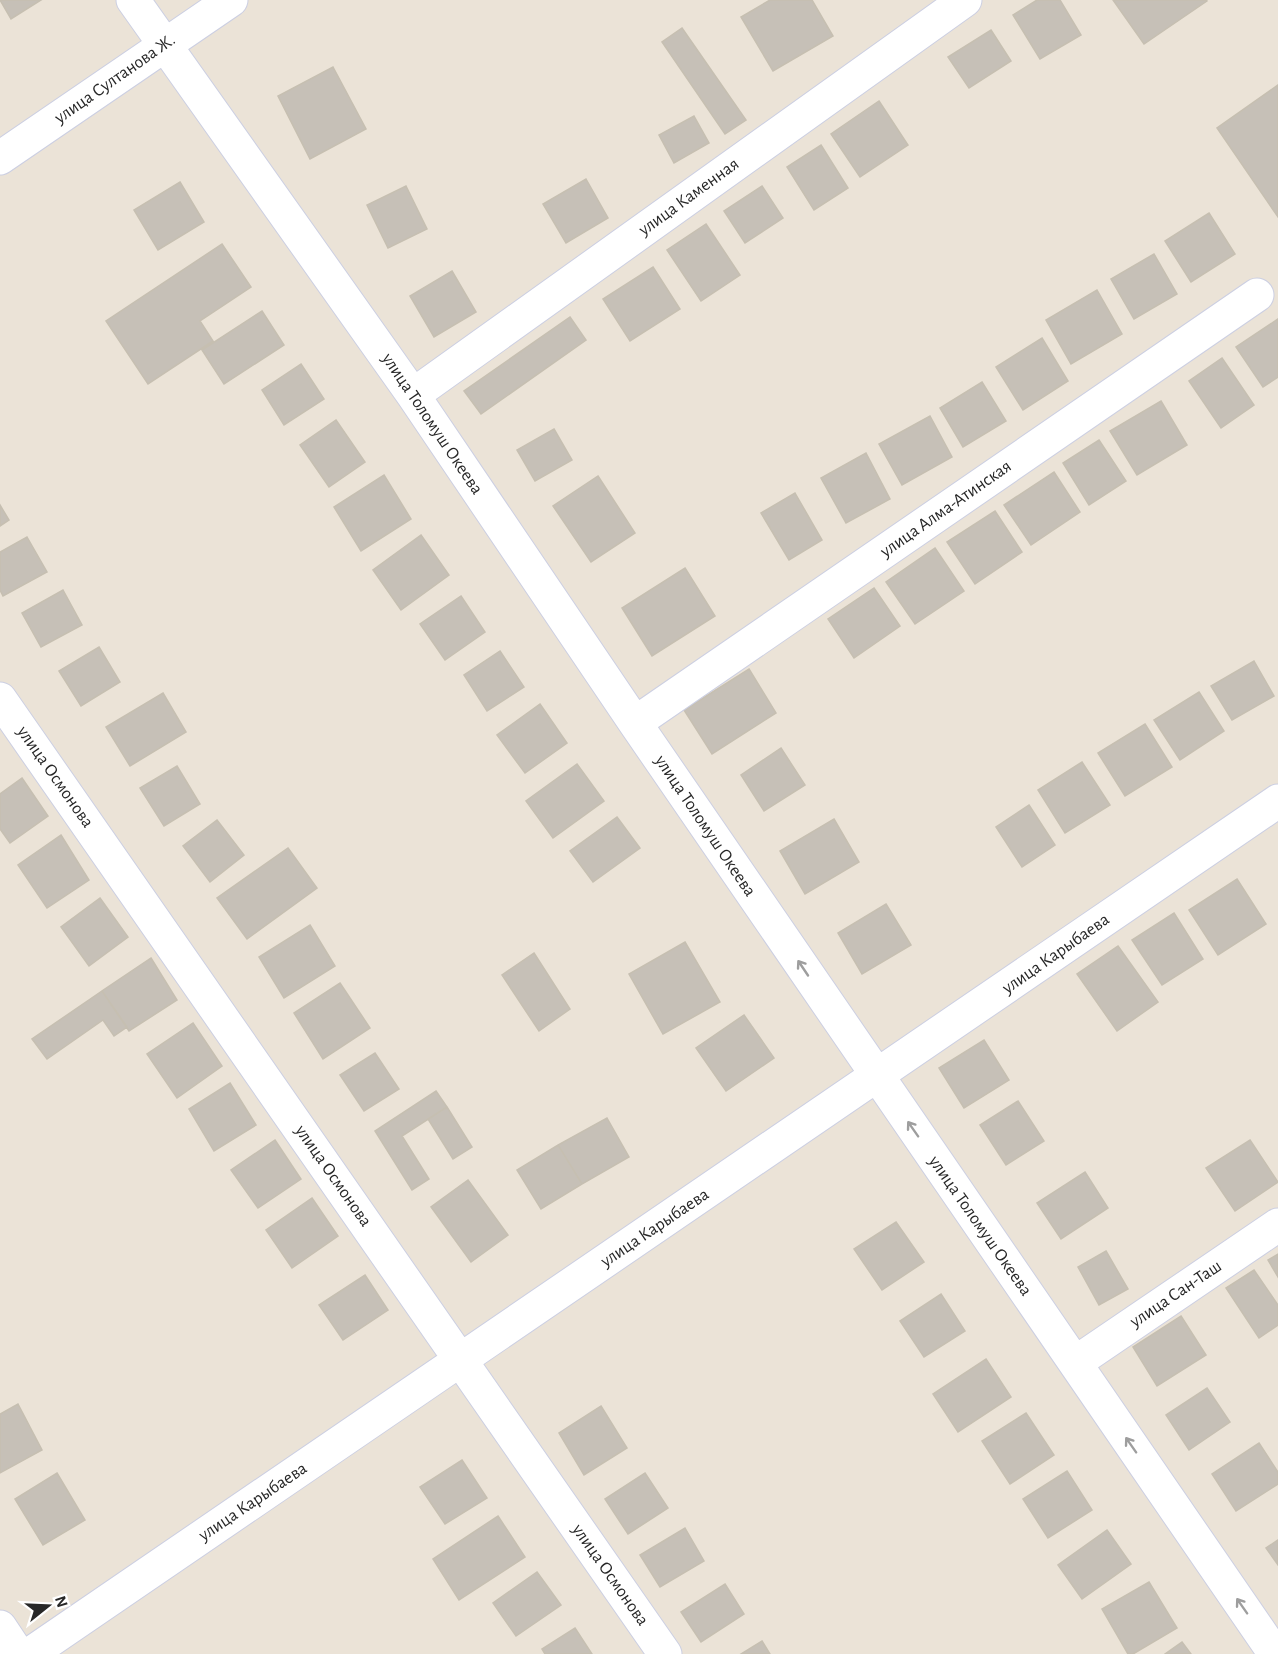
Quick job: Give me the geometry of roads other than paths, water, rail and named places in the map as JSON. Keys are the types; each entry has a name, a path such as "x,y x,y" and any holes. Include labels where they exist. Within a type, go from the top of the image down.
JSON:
{"street":[{"name":"улица Толомуш Океева","path":"133,0 413,395 878,1077 1276,1652"},
{"name":"улица Султанова Ж.","path":"0,158 231,0"},
{"name":"улица Каменная","path":"413,395 965,0"},
{"name":"улица Алма-Атинская","path":"635,723 1257,295"},
{"name":"улица Осмонова","path":"0,699 665,1654"},
{"name":"улица Карыбаева","path":"30,1654 878,1077 1278,801"},
{"name":"улица Сан-Таш","path":"1075,1363 1278,1225"},
{"path":"0,1627 18,1654"}]}
